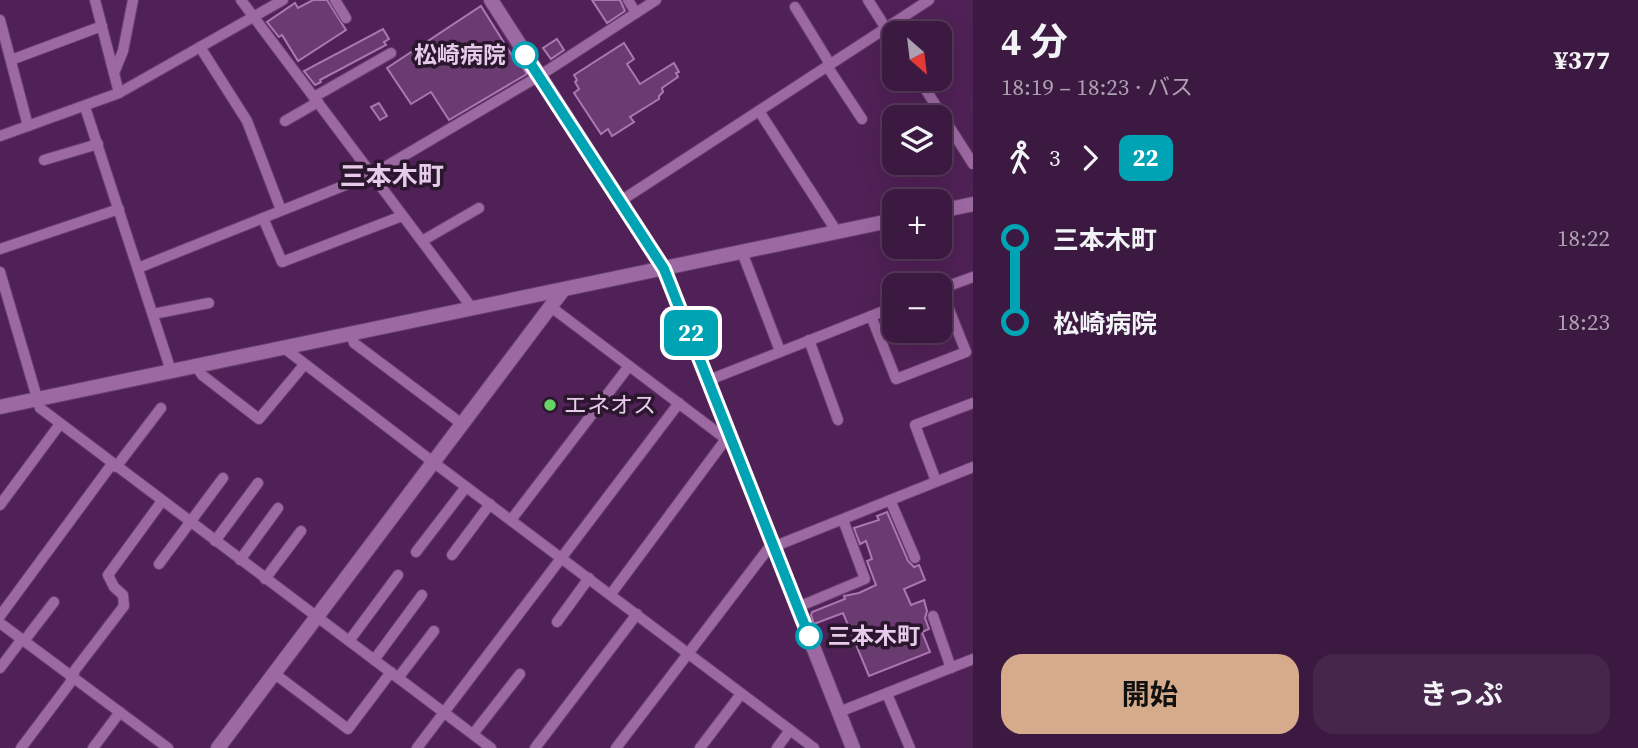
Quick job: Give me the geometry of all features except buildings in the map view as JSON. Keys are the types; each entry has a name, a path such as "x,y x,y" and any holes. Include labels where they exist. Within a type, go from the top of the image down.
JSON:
{"street":[{"path":"95,0 119,93"},
{"path":"114,73 123,51 133,0"},
{"path":"241,0 472,308"},
{"path":"0,136 119,93 283,0"},
{"path":"335,0 345,18"},
{"path":"491,0 664,269 853,748"},
{"path":"628,0 636,13"},
{"path":"138,268 373,174 539,76 656,0"},
{"path":"868,0 882,22"},
{"path":"897,21 929,0"},
{"path":"795,7 862,119"},
{"path":"0,20 7,63 28,126"},
{"path":"7,63 102,26"},
{"path":"619,202 882,31"},
{"path":"201,47 247,121 281,210"},
{"path":"285,121 391,53"},
{"path":"927,91 973,164"},
{"path":"85,107 171,371"},
{"path":"759,111 837,232"},
{"path":"44,160 97,144"},
{"path":"952,208 973,204"},
{"path":"422,241 479,208"},
{"path":"0,249 119,209"},
{"path":"263,218 282,262 402,216"},
{"path":"0,407 882,223"},
{"path":"742,252 780,351"},
{"path":"952,285 973,277"},
{"path":"1,278 40,408 491,748"},
{"path":"218,748 563,290"},
{"path":"153,314 209,303"},
{"path":"551,307 729,439"},
{"path":"709,380 882,312"},
{"path":"871,316 896,379 966,352 952,318"},
{"path":"351,334 354,343 462,424"},
{"path":"809,340 838,420"},
{"path":"284,348 814,748"},
{"path":"196,366 202,375 260,419 304,365"},
{"path":"511,520 629,366"},
{"path":"417,748 679,403"},
{"path":"936,481 915,425 973,403"},
{"path":"0,616 114,465 161,408"},
{"path":"0,505 60,424"},
{"path":"611,594 729,439"},
{"path":"616,748 768,548 973,467"},
{"path":"159,564 223,478"},
{"path":"215,541 258,483"},
{"path":"416,552 466,486"},
{"path":"890,500 915,558"},
{"path":"21,748 124,606 123,595 114,587 108,575 162,501"},
{"path":"452,555 489,504"},
{"path":"240,560 278,508"},
{"path":"798,607 864,579 843,520"},
{"path":"265,579 301,531"},
{"path":"349,641 398,575"},
{"path":"557,622 589,578"},
{"path":"374,660 422,596"},
{"path":"0,668 54,602"},
{"path":"535,748 637,614"},
{"path":"933,615 951,668"},
{"path":"0,623 168,748"},
{"path":"275,674 348,729 433,632"},
{"path":"839,712 973,659"},
{"path":"473,734 520,674"},
{"path":"700,748 741,694"},
{"path":"887,694 909,748"},
{"path":"93,748 120,712"},
{"path":"777,748 790,730"}],"bus line":[{"name":"22","path":"525,55 664,269 809,636"}],"place":[{"name":"松崎病院","path":"525,55"},
{"name":"エネオス","path":"550,405"},
{"name":"三本木町","path":"809,636"}],"district":[{"name":"三本木町","path":"392,176"}]}
